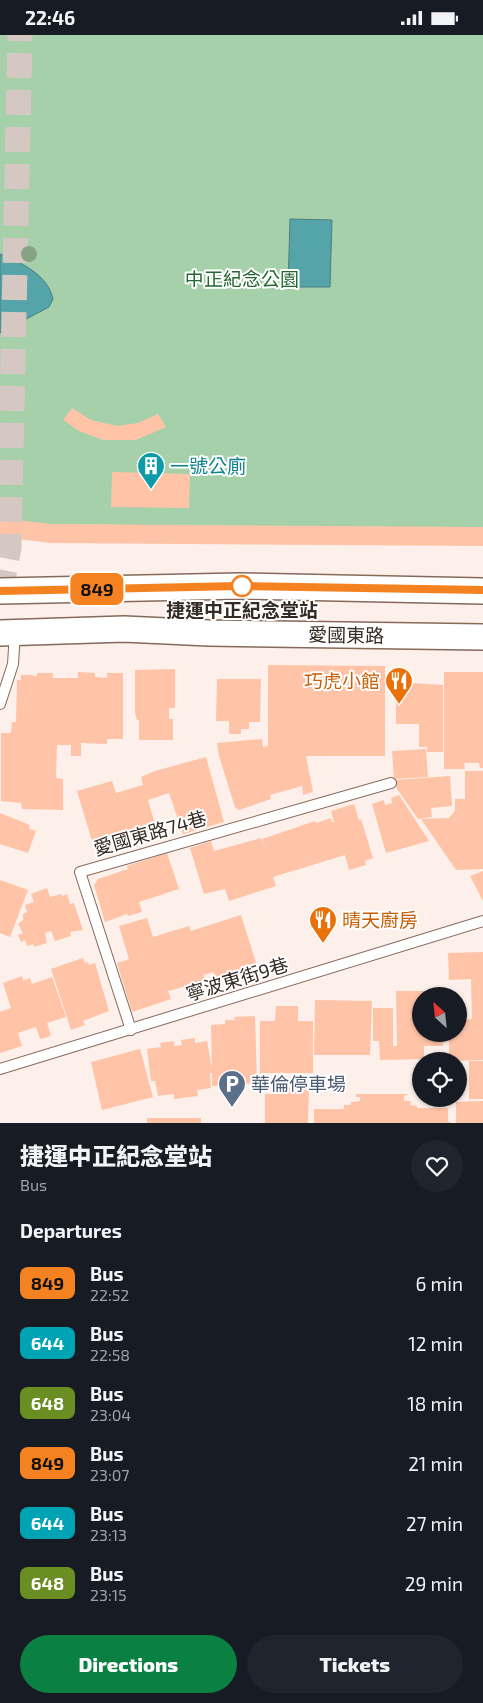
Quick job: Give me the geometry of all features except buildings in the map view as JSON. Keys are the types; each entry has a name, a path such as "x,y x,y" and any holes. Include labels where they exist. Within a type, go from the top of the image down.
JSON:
{"street":[{"path":"5,588 240,586 483,591"},
{"name":"愛國東路","path":"8,632 124,629 219,633 483,637"}],"lane":[{"path":"0,704 13,664 8,632"},
{"name":"愛國東路74巷","path":"130,1030 80,872 391,783"},
{"name":"寧波東街9巷","path":"0,1069 483,921"}],"green space":[{"name":"中正紀念公園","path":"0,35 483,35 483,528 0,524"}],"water":[{"path":"290,219 332,220 330,287 288,287"},
{"path":"0,254 25,265 40,276 46,283 53,299 49,307 0,333"}],"tunnel":[{"path":"0,595 9,548 20,35"}],"bus line":[{"name":"849","path":"0,591 240,586 483,590"}],"place":[{"name":"一號公廁","path":"151,490"},
{"name":"捷運中正紀念堂站","path":"242,586"},
{"name":"巧虎小館","path":"399,705"},
{"name":"晴天廚房","path":"323,944"},
{"name":"華倫停車場","path":"232,1108"}]}
